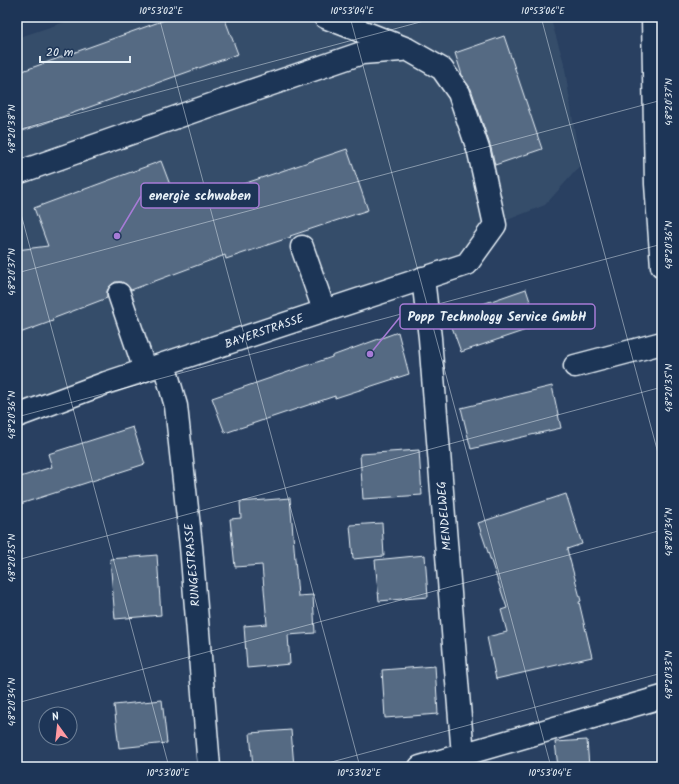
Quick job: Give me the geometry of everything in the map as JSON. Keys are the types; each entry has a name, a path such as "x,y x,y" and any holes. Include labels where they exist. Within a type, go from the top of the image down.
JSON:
{"street":[{"path":"326,17 406,49"},
{"path":"653,17 656,184 662,266"},
{"path":"17,173 362,53 406,49"},
{"name":"BAYERSTRASSE","path":"17,416 106,383 467,264 495,225 479,152 459,93 442,69 406,49"},
{"path":"302,246 324,310"},
{"name":"MENDELWEG","path":"423,278 430,338 464,754"},
{"name":"RUNGESTRASSE","path":"119,294 176,406 191,546 209,767"},
{"path":"575,366 662,343"},
{"path":"420,767 662,697"}],"shaded area":[{"path":"80,17 550,17 564,63 580,166 545,205 495,225 467,264 17,416 17,38"}],"building":[{"path":"173,17 224,17 238,54 17,133 17,73"},
{"path":"504,36 542,149 495,165 491,148 471,89 463,78 455,53"},
{"path":"347,149 368,210 226,259 225,255 131,290 122,282 115,282 107,291 107,298 52,319 53,321 17,334 17,250 48,246 34,208 161,161 178,206"},
{"path":"526,289 538,326 461,352 448,316"},
{"path":"398,332 409,374 335,398 335,396 225,433 212,398 332,357"},
{"path":"552,386 561,428 471,449 461,408"},
{"path":"133,427 145,464 17,505 17,478 52,467 48,454"},
{"path":"419,450 422,495 363,499 360,454"},
{"path":"566,494 582,544 567,549 581,601 579,602 592,657 496,679 487,637 507,632 501,610 507,608 478,523"},
{"path":"290,498 298,596 313,595 315,633 288,635 290,664 247,668 244,626 267,624 262,565 235,567 230,519 241,518 240,502"},
{"path":"382,523 384,556 353,559 350,525"},
{"path":"157,555 161,615 115,619 110,559"},
{"path":"425,555 428,597 379,601 375,560"},
{"path":"435,666 438,714 385,718 382,670"},
{"path":"162,700 167,743 119,748 114,705"},
{"path":"291,730 294,767 253,767 250,733"},
{"path":"587,740 589,767 558,767 555,742"}],"place":[{"name":"energie schwaben","path":"117,236"},
{"name":"Popp Technology Service GmbH","path":"370,354"}]}
